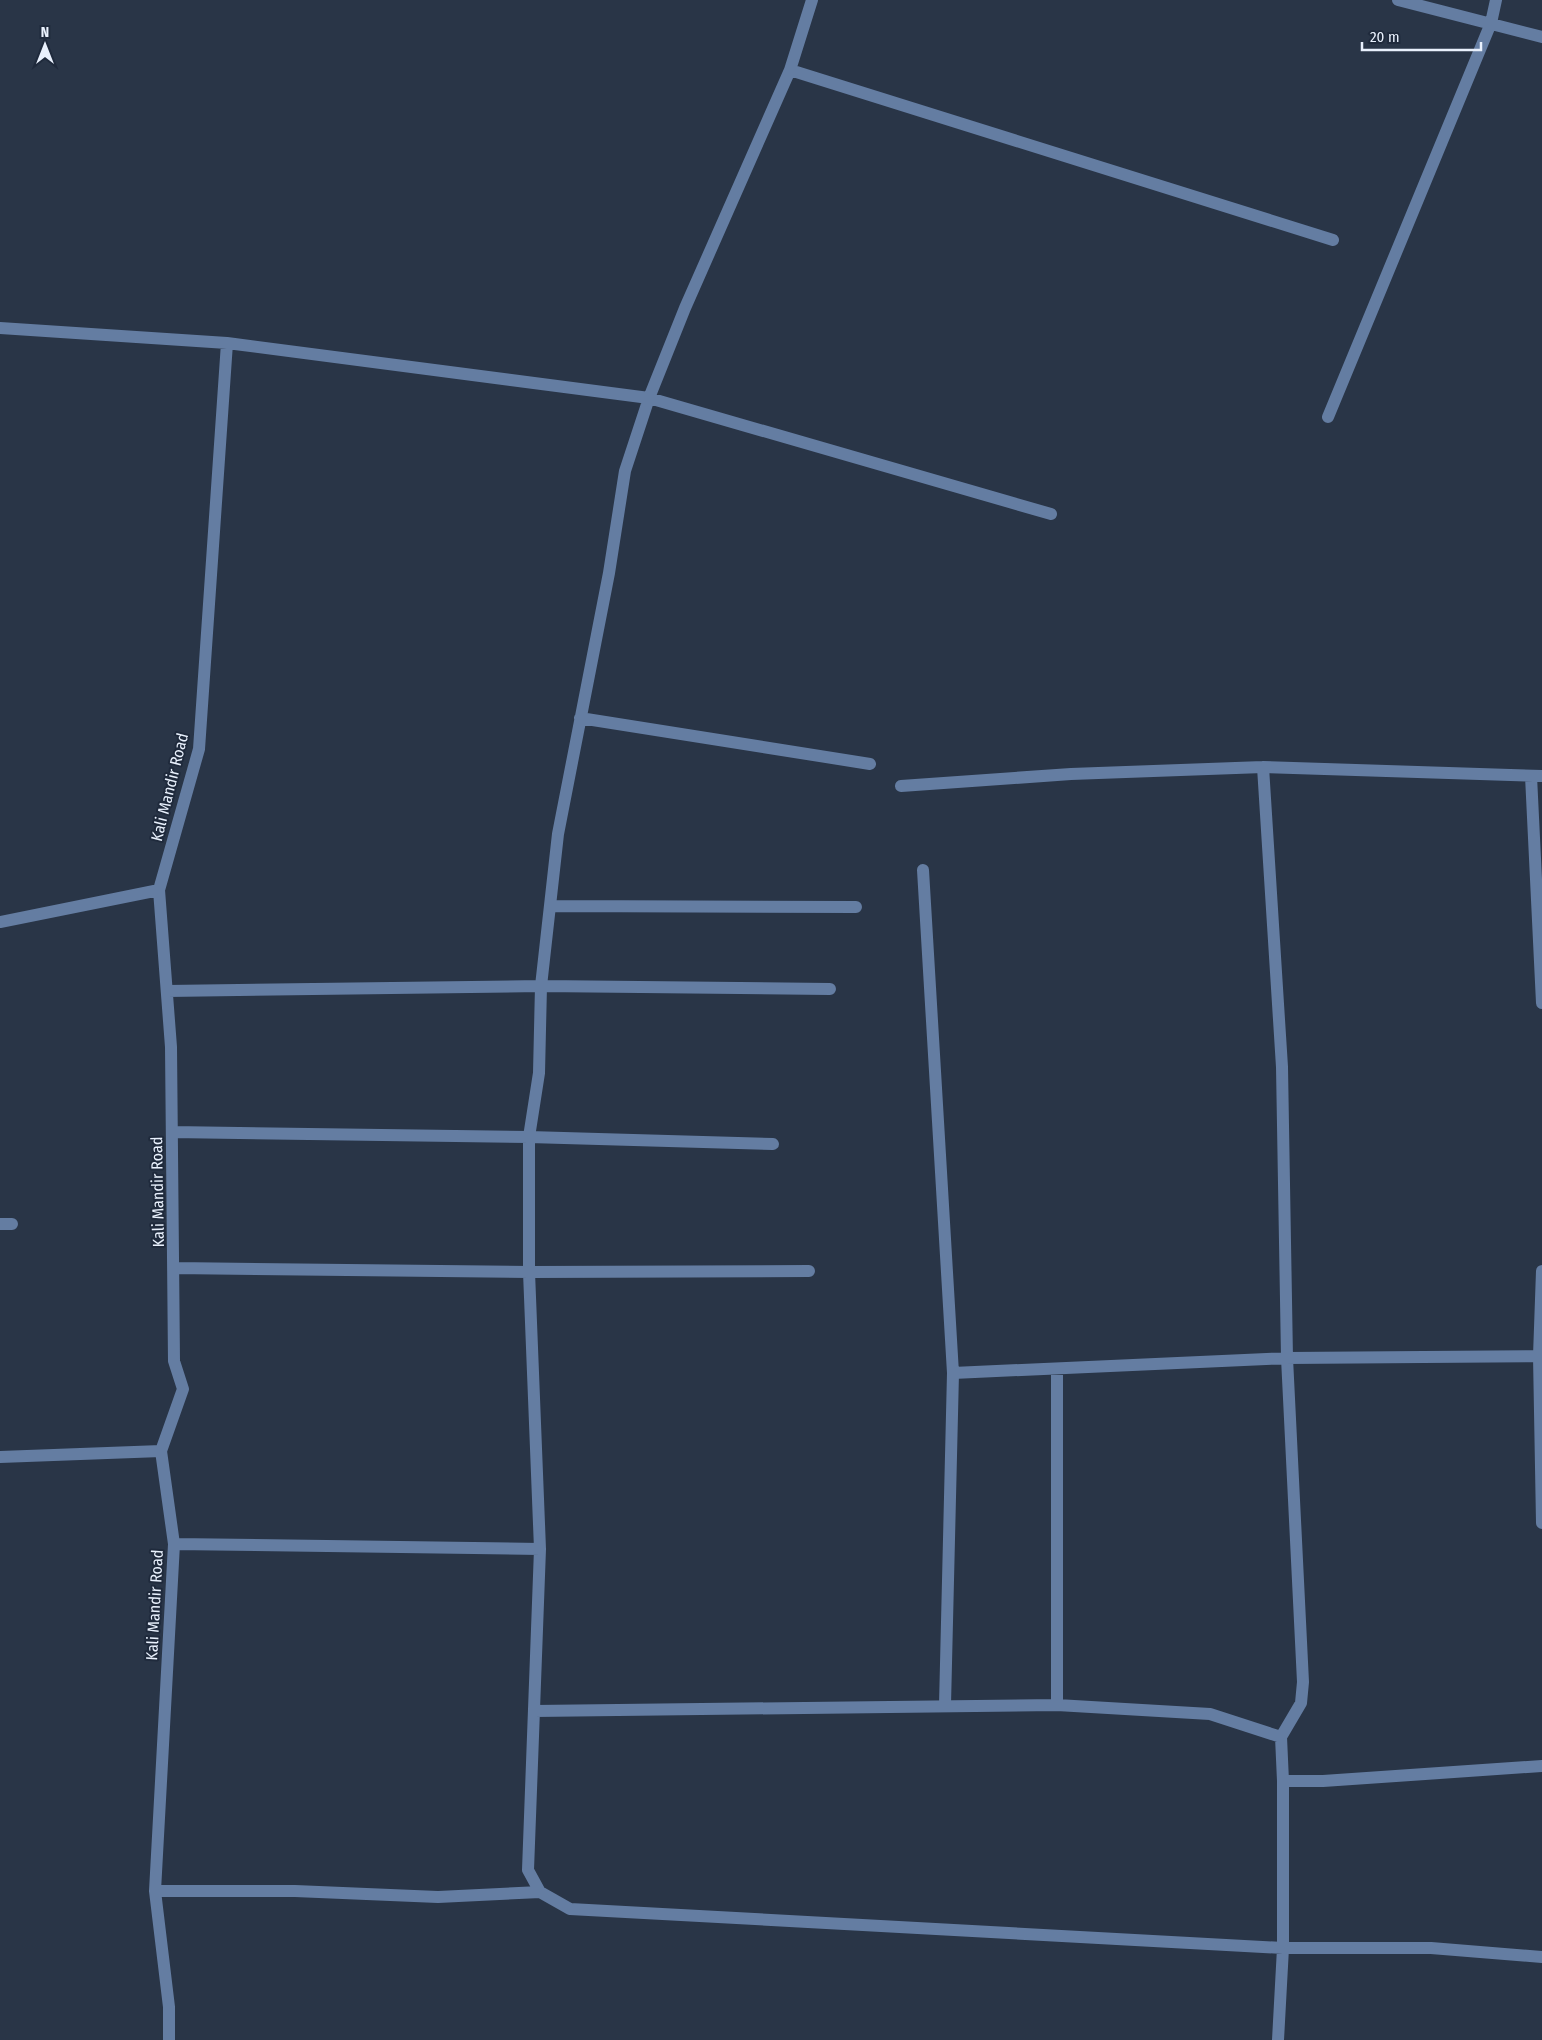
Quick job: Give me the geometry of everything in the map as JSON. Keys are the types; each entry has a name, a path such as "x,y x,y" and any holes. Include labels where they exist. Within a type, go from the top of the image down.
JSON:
{"street":[{"path":"812,0 790,70 685,308 648,398 625,471 609,573 558,834 541,986 539,1073 529,1136 529,1272 540,1549 528,1870 540,1892 570,1909 625,1914 1283,1948 1431,1948 1542,1957"},
{"path":"1398,0 1542,36"},
{"path":"1328,417 1491,23 1496,0"},
{"path":"790,70 1333,240"},
{"path":"0,328 228,343 648,398 1051,514"},
{"name":"Kali Mandir Road","path":"169,2040 169,2007 155,1891 174,1544 161,1451 183,1389 174,1361 171,1047 159,890 199,749 228,343"},
{"path":"580,718 870,764"},
{"path":"1263,767 1282,1067 1286,1358 1303,1682 1301,1703 1281,1737 1283,1780 1283,1948 1278,2040"},
{"path":"901,786 1071,774 1263,767 1537,776 1542,1003"},
{"path":"923,870 953,1374 944,1705"},
{"path":"0,922 159,890"},
{"path":"550,906 856,907"},
{"path":"167,991 541,986 830,989"},
{"path":"172,1132 529,1136 773,1144"},
{"path":"174,1268 529,1272 809,1271"},
{"path":"1542,1271 1540,1356 1542,1523"},
{"path":"953,1374 1286,1358 1540,1356"},
{"path":"1057,1370 1057,1705"},
{"path":"0,1457 161,1451"},
{"path":"174,1544 540,1549"},
{"path":"534,1711 1057,1705 1210,1714 1281,1737"},
{"path":"1283,1780 1323,1781 1542,1766"},
{"path":"155,1891 296,1891 438,1897 540,1892"}]}
